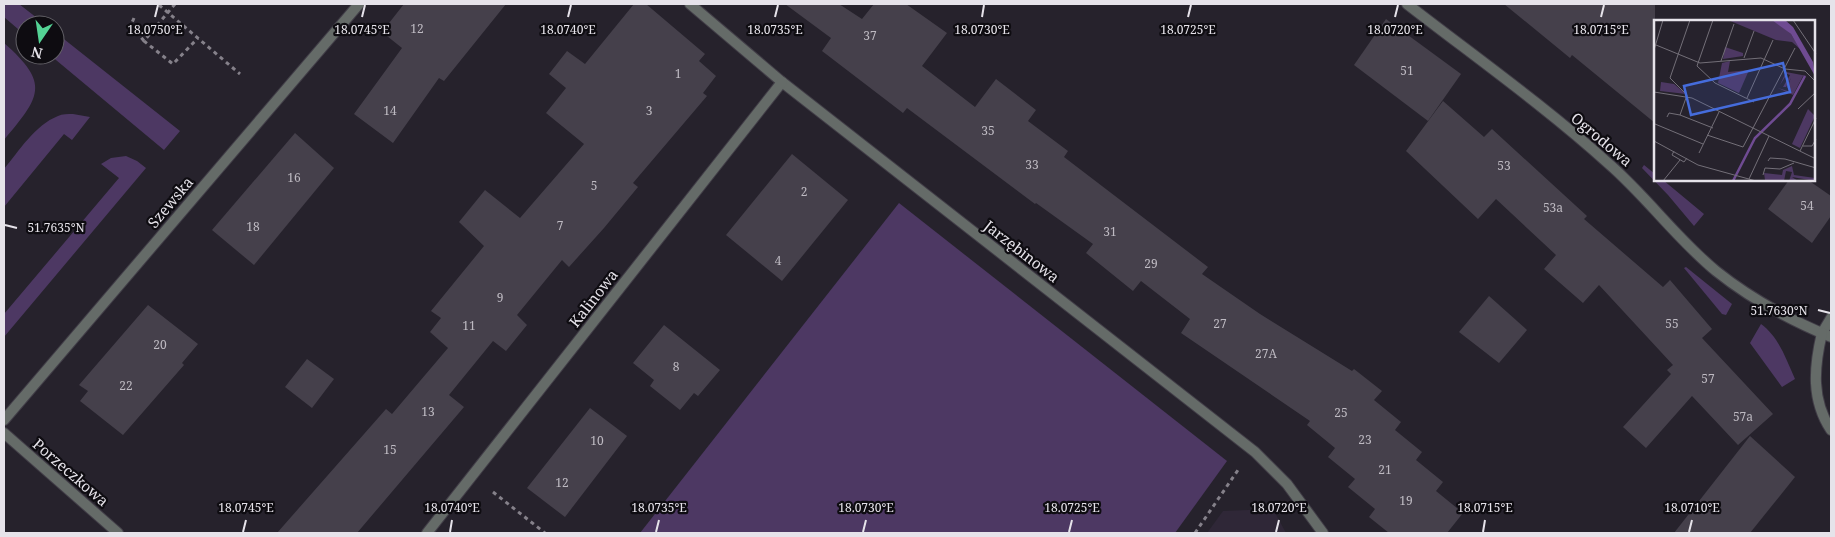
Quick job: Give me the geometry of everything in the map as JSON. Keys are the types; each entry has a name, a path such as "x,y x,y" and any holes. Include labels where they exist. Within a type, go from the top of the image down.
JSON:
{"street":[{"name":"Szewska","path":"4,420 359,4"},
{"name":"Jarzębinowa","path":"690,4 782,82 1256,452 1301,501 1322,533"},
{"name":"Ogrodowa","path":"1407,4 1548,113 1610,164 1716,271 1780,314 1826,335"},
{"name":"Kalinowa","path":"428,533 782,82"},
{"path":"1831,318 1826,335 1816,355 1814,378 1818,402 1831,430"},
{"name":"Porzeczkowa","path":"4,433 118,533"}],"path":[{"path":"144,41 175,4"},
{"path":"159,5 240,74"},
{"path":"134,18 131,25 144,41 173,64 198,38"},
{"path":"1195,533 1241,465 1256,452"},
{"path":"472,476 545,533"}],"shaded area":[{"path":"4,4 19,4 33,15 15,15 15,26 4,17"},
{"path":"65,40 180,131 164,150 62,65 65,65"},
{"path":"4,43 15,53 15,65 26,65 29,69 34,80 35,91 26,112 4,140"},
{"path":"73,114 90,117 72,140 64,134 4,207 4,169 28,139 42,126 60,115"},
{"path":"126,156 146,168 4,337 4,314 119,178 101,164 111,158"},
{"path":"1644,165 1654,173 1654,180 1642,168"},
{"path":"1655,181 1664,181 1704,214 1694,226"},
{"path":"899,203 1227,461 1175,533 640,533"},
{"path":"1686,267 1732,304 1726,315 1722,314 1684,268"},
{"path":"1761,324 1773,335 1795,379 1782,387 1750,343"},
{"path":"1273,509 1286,533 1207,533 1223,511"}],"building":[{"path":"404,4 506,4 444,81 439,78 393,143 354,114 402,48 382,32"},
{"path":"634,4 646,4 705,54 699,61 716,76 703,93 707,96 633,183 638,187 604,228 569,267 562,260 517,315 527,325 506,351 493,341 449,395 464,407 357,533 277,533 386,409 392,414 448,348 430,332 441,318 431,311 484,246 459,222 485,190 520,218 584,144 546,113 566,88 549,74 567,51 585,64"},
{"path":"785,4 839,4 862,19 874,4 906,4 947,33 922,66 975,107 996,79 1036,110 1028,121 1068,151 1064,157 1208,267 1202,274 1260,314 1352,371 1354,369 1382,391 1374,400 1401,422 1395,430 1422,452 1416,460 1443,482 1436,491 1463,513 1447,533 1389,533 1369,517 1375,509 1348,487 1355,479 1328,457 1335,448 1307,425 1310,421 1181,333 1190,319 1141,281 1133,291 1086,253 1093,244 1035,204 907,108 903,113 822,51 831,38"},
{"path":"1504,4 1655,4 1654,122 1572,55 1570,58"},
{"path":"1386,19 1461,74 1428,121 1354,65"},
{"path":"1443,101 1484,137 1492,129 1587,216 1584,219 1663,287 1670,280 1712,329 1702,338 1773,414 1738,445 1692,396 1646,448 1623,427 1671,374 1667,370 1673,365 1599,285 1583,303 1544,269 1556,255 1496,199 1478,219 1406,151"},
{"path":"295,133 334,168 254,265 212,230"},
{"path":"792,154 848,200 782,281 726,235"},
{"path":"1788,181 1809,181 1831,196 1831,216 1812,243 1768,209"},
{"path":"1489,296 1527,330 1499,363 1459,332"},
{"path":"148,305 198,344 182,363 184,365 123,435 80,401 88,391 79,385"},
{"path":"664,325 720,370 698,396 694,393 680,410 650,386 654,380 633,363"},
{"path":"307,359 334,379 312,408 285,387"},
{"path":"590,408 627,436 565,517 527,488"},
{"path":"1750,436 1795,477 1750,533 1674,533"}]}
